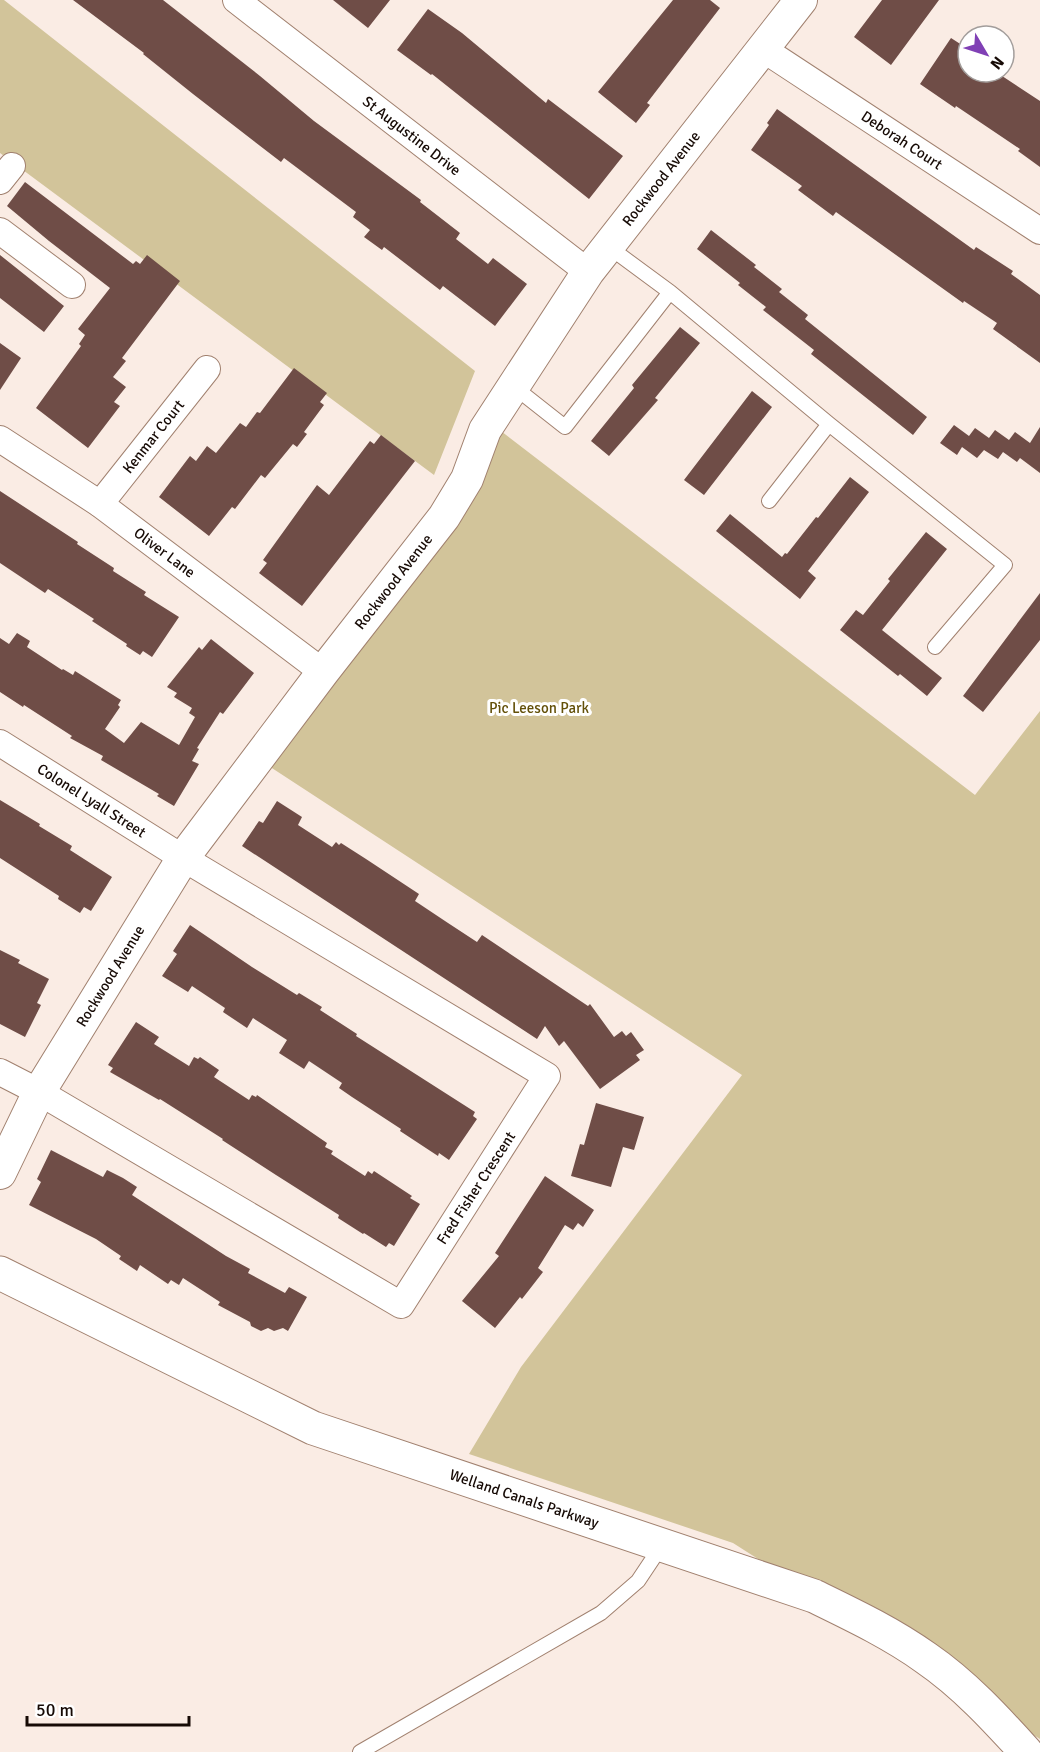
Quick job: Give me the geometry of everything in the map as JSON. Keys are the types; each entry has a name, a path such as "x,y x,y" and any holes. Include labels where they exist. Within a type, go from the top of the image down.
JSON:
{"main road":[{"name":"Welland Canals Parkway","path":"0,1273 313,1428 814,1596 872,1624 927,1658 987,1709 1026,1752"}],"street":[{"name":"St Augustine Drive","path":"236,0 588,272"},
{"name":"Rockwood Avenue","path":"0,1173 39,1092 183,858 323,672 444,517 467,479 485,430 588,272 801,0"},
{"name":"Deborah Court","path":"763,50 1040,231"},
{"path":"0,231 72,285"},
{"name":"Kenmar Court","path":"100,504 207,369"},
{"name":"Oliver Lane","path":"0,439 100,504 323,672"},
{"name":"Colonel Lyall Street","path":"0,743 183,858"},
{"name":"Fred Fisher Crescent","path":"39,1092 401,1305 548,1076 183,858"},
{"path":"0,1072 39,1092"}],"lane":[{"path":"609,247 670,292 829,424 1005,565 935,647"},
{"path":"512,386 565,427 670,292"},
{"path":"769,501 829,424"},
{"path":"360,1752 601,1613 638,1581 662,1545"}],"green space":[{"path":"0,0 4,0 475,371 434,475 0,153"},
{"name":"Pic Leeson Park","path":"497,428 975,795 1040,711 1040,1739 733,1543 469,1454 521,1367 742,1075 255,757"}],"building":[{"path":"73,0 163,0 314,121 421,200 420,202 460,233 456,239 488,264 493,258 527,284 495,326 443,286 440,290 384,247 382,250 364,237 370,230 353,217 356,212 284,158 281,162 144,53"},
{"path":"333,0 390,0 368,28"},
{"path":"673,0 710,0 720,8 647,103 650,105 636,123 598,92"},
{"path":"882,0 939,0 891,65 854,37"},
{"path":"428,9 462,33 546,103 548,99 623,156 589,199 432,74 397,50"},
{"path":"951,38 956,41 956,84 1014,84 1040,101 1040,167 1018,151 1020,149 920,84"},
{"path":"777,109 974,250 976,247 1013,271 1011,274 1040,295 1040,363 993,329 997,323 964,301 963,303 836,212 833,216 798,190 802,186 751,150 769,125 767,123"},
{"path":"25,182 133,264 136,261 140,264 147,255 180,281 122,358 126,361 113,377 126,387 114,402 120,406 88,448 36,408 81,346 79,344 85,335 78,329 110,288 7,206"},
{"path":"711,230 756,265 754,267 782,289 779,292 808,315 805,319 927,417 913,435 811,354 814,350 763,310 766,307 697,249"},
{"path":"0,255 64,306 44,332 0,298"},
{"path":"680,327 700,343 655,398 658,400 609,456 591,441 634,388 632,385"},
{"path":"0,343 21,358 0,390"},
{"path":"294,368 327,393 320,402 324,405 304,432 307,434 297,447 293,444 265,478 261,475 235,509 232,507 209,536 159,497 190,456 196,461 207,446 216,453 240,423 246,427 257,412 260,413"},
{"path":"752,391 772,407 704,495 684,480"},
{"path":"954,425 969,436 975,428 989,438 995,430 1009,440 1015,432 1030,443 1040,427 1040,473 1020,458 1017,462 1003,452 998,459 984,450 977,458 962,447 957,455 940,443"},
{"path":"381,435 415,461 302,606 259,573 267,563 263,560 317,485 329,495 370,441 374,444"},
{"path":"850,477 869,492 808,571 816,578 800,599 716,531 730,514 782,557 785,553 787,554 816,517 818,518"},
{"path":"0,491 78,542 77,544 114,568 113,571 146,592 144,595 179,617 152,657 143,651 140,655 92,621 94,619 48,589 45,593 0,563"},
{"path":"926,532 947,549 882,630 942,678 927,696 840,630 856,610 863,615 890,581 888,579"},
{"path":"1040,593 1040,640 983,712 963,696"},
{"path":"17,633 30,641 27,647 62,670 73,675 75,671 121,700 118,705 120,707 105,729 124,743 141,722 179,745 195,717 189,713 192,708 174,697 177,693 167,687 199,647 202,650 211,639 254,673 223,714 220,712 197,748 199,749 192,761 199,764 174,806 157,796 159,794 101,760 103,756 70,738 72,736 0,692 0,638 9,644"},
{"path":"0,800 72,846 70,850 112,877 91,911 84,907 80,913 58,899 59,896 0,858"},
{"path":"277,801 302,817 298,825 332,847 336,842 339,845 341,843 366,859 419,894 415,901 477,942 482,935 588,1006 590,1004 614,1037 622,1031 626,1036 631,1032 644,1050 636,1055 640,1060 600,1089 564,1041 559,1046 545,1026 537,1039 242,846 259,821 263,823"},
{"path":"190,925 297,995 299,993 322,1007 320,1010 357,1034 356,1036 475,1112 473,1116 477,1119 449,1160 439,1153 438,1156 339,1088 342,1083 309,1061 304,1069 279,1053 287,1040 253,1018 247,1028 223,1012 225,1008 192,986 188,992 162,976 177,954 173,951"},
{"path":"0,950 20,960 18,963 49,979 37,1003 41,1005 25,1037 0,1024"},
{"path":"136,1022 159,1037 154,1044 189,1066 194,1057 198,1059 200,1057 219,1070 214,1077 249,1100 252,1095 256,1097 257,1095 327,1143 325,1147 333,1151 331,1154 365,1176 368,1171 372,1174 374,1171 412,1196 410,1198 420,1204 394,1246 389,1243 386,1247 363,1234 338,1218 339,1215 223,1139 160,1099 110,1072 113,1068 108,1065"},
{"path":"596,1103 644,1117 634,1150 623,1147 611,1187 571,1176 580,1144 584,1145"},
{"path":"51,1150 103,1177 107,1170 123,1178 137,1187 132,1195 250,1269 248,1273 285,1293 289,1287 307,1297 288,1331 283,1328 274,1331 268,1328 261,1331 251,1326 250,1322 218,1305 220,1302 183,1278 179,1285 171,1280 168,1284 140,1265 137,1271 119,1259 121,1256 96,1239 29,1205 41,1182 37,1179"},
{"path":"545,1176 594,1210 583,1227 578,1223 573,1230 565,1225 538,1268 543,1272 495,1328 462,1301 499,1256 495,1253"}]}
